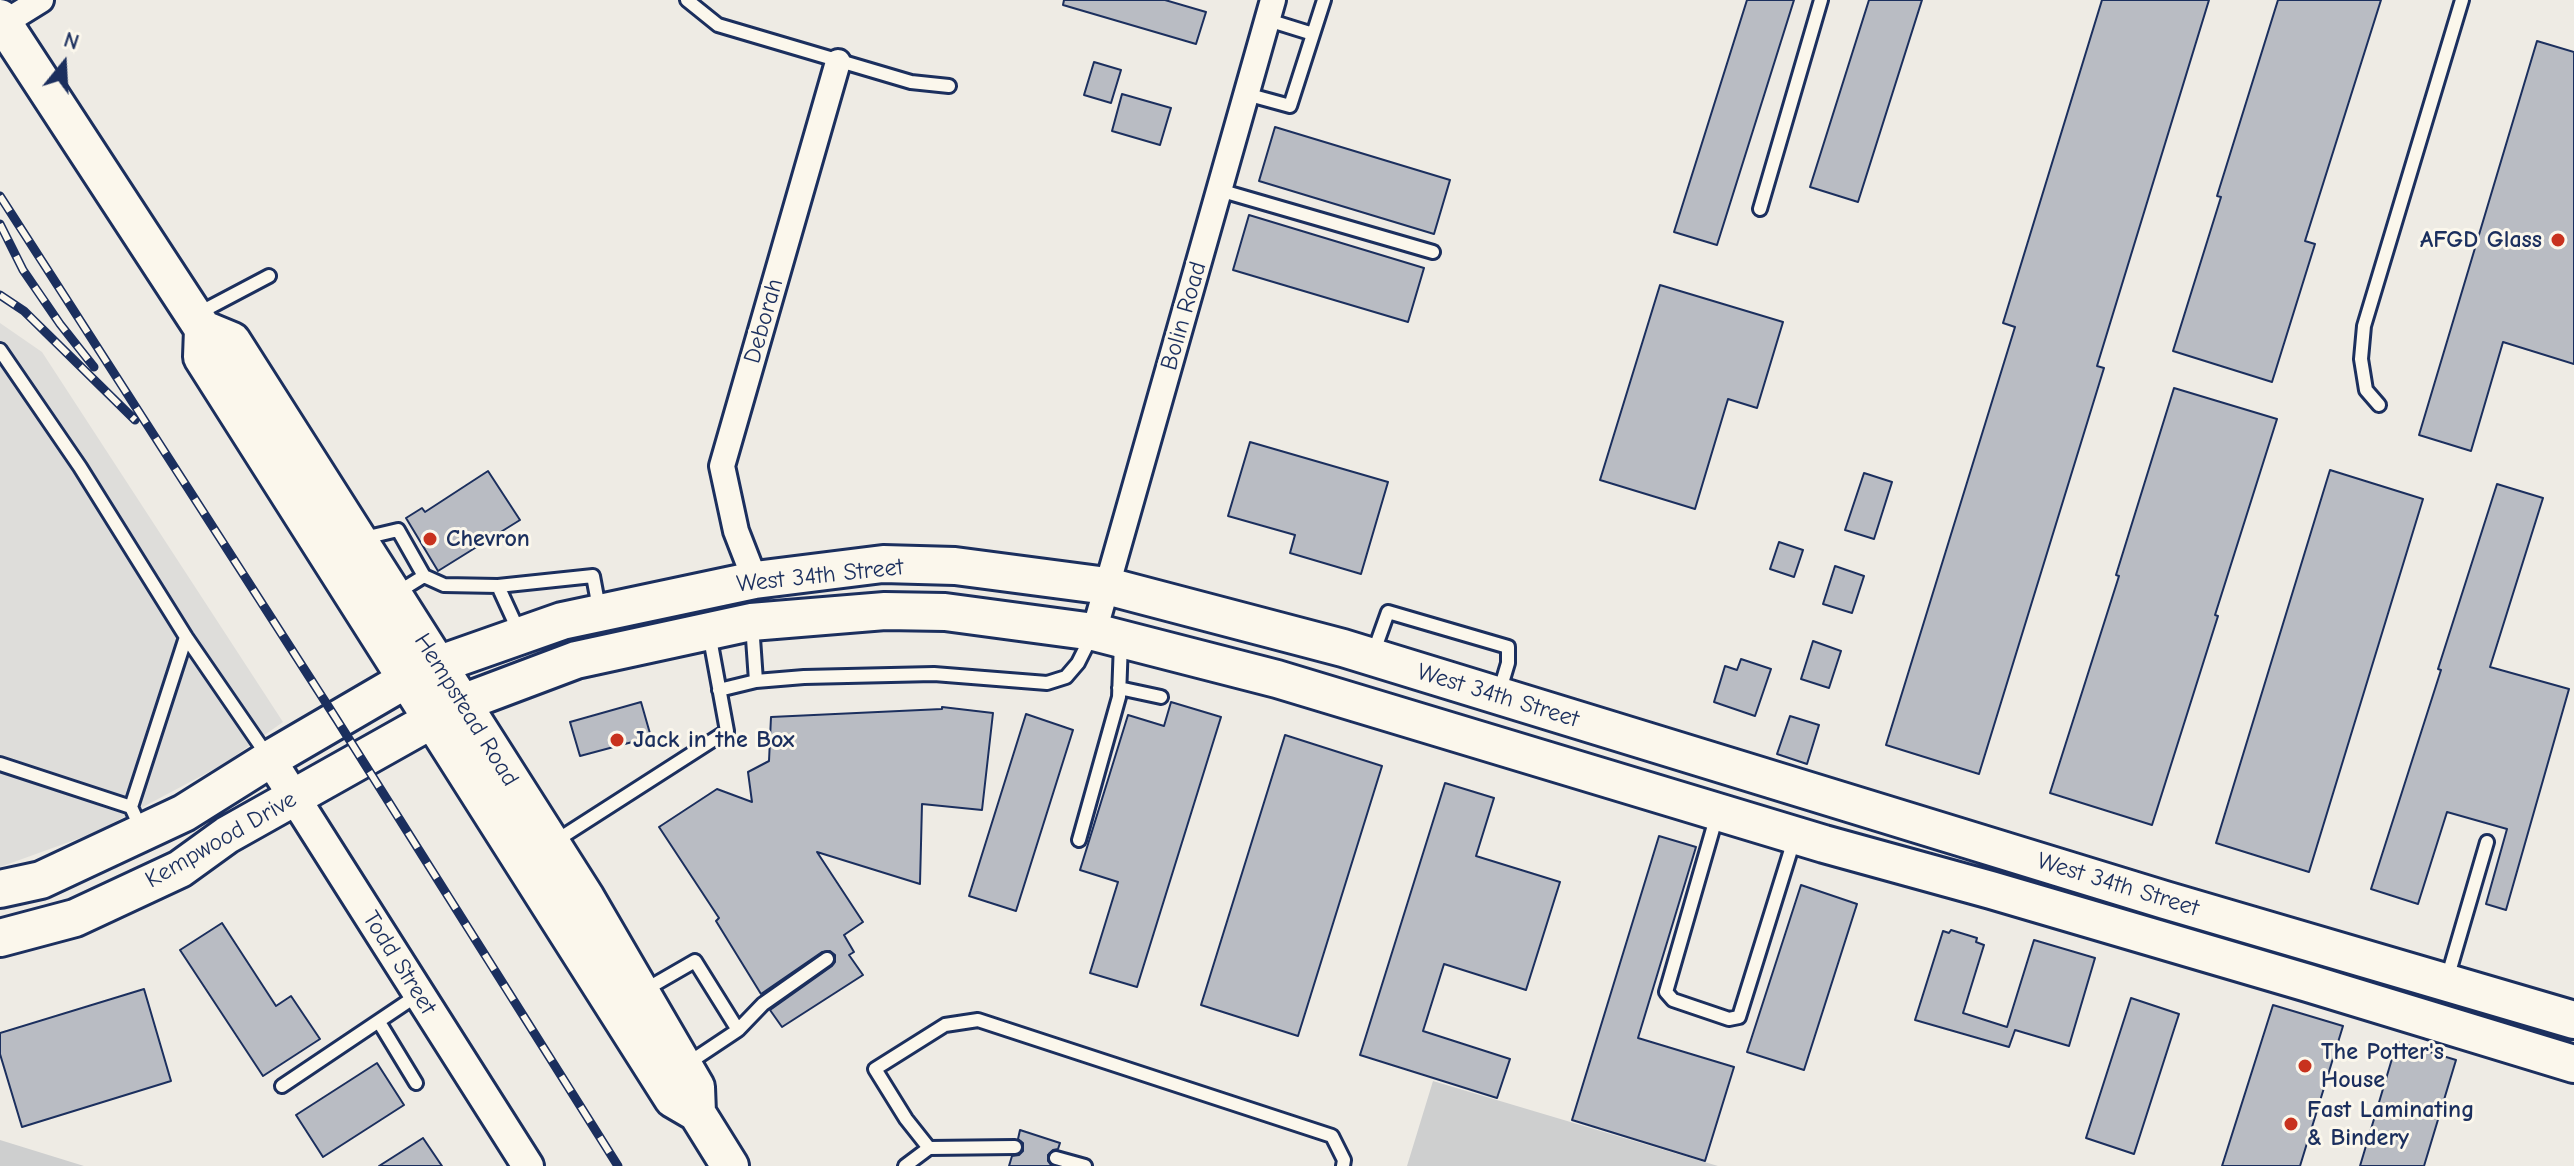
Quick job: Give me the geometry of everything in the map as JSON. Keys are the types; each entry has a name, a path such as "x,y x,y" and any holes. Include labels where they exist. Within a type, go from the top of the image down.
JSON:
{"main road":[{"name":"Hempstead Road","path":"2,20 198,322 202,357 344,549 447,711 673,1099 697,1113 730,1166"},
{"name":"West 34th Street","path":"422,672 562,621 755,580 883,564 955,566 1107,586 1372,657 2048,864 2574,1020"},
{"name":"West 34th Street","path":"447,711 576,660 751,622 885,611 945,612 1108,635 1277,679 1796,836 2308,983 2574,1064"},
{"name":"Kempwood Drive","path":"2,888 41,880 137,820 184,813 270,759 422,672"},
{"path":"1460,733 1486,692"},
{"name":"Hempstead Road","path":"447,711 551,844 685,1066 696,1087 697,1113"},
{"name":"Kempwood Drive","path":"11,935 75,918 180,869 227,835 447,711"},
{"path":"2037,904 2048,864"},
{"path":"2,888 11,935"}],"street":[{"path":"2,20 41,0"},
{"name":"Bolin Road","path":"1108,635 1107,586 1270,10"},
{"name":"Deborah","path":"755,580 736,531 722,466 838,62"},
{"name":"Todd Street","path":"270,759 528,1166"}],"lane":[{"path":"687,0 718,25 911,82 949,86"},
{"path":"1246,94 1290,106 1324,0"},
{"path":"1760,209 1821,0"},
{"path":"2379,405 2366,390 2361,359 2364,326 2462,0"},
{"path":"1270,10 1313,34"},
{"path":"1219,190 1433,252"},
{"path":"198,322 269,276"},
{"path":"0,350 80,467 186,637 270,759"},
{"path":"344,549 398,530 424,576 444,585 498,586 593,576 600,613"},
{"path":"379,604 424,576"},
{"path":"498,586 521,636"},
{"path":"1372,657 1388,612 1419,619 1508,647 1508,663 1486,692"},
{"path":"751,622 756,681"},
{"path":"551,844 727,731 709,632"},
{"path":"719,690 756,681 804,677 934,674 1047,683 1066,677 1108,635"},
{"path":"1079,840 1119,697 1108,635"},
{"path":"0,764 137,820 186,637"},
{"path":"1119,688 1161,697"},
{"path":"1718,812 1666,992 1673,1000 1729,1019 1739,1017 1796,836"},
{"path":"2446,982 2487,842"},
{"path":"685,1066 738,1030 763,1004 827,959"},
{"path":"641,992 695,961 738,1030"},
{"path":"282,1086 419,994"},
{"path":"929,1148 906,1119 875,1069 945,1025 978,1020 1332,1136 1344,1160 1343,1166"},
{"path":"379,1022 416,1083"},
{"path":"905,1166 929,1148 1015,1147"},
{"path":"1056,1158 1085,1166"}],"shaded area":[{"path":"0,323 42,352 283,722 222,765 94,833 0,867"},
{"path":"1433,1081 1718,1166 1407,1166"},
{"path":"0,1140 84,1166 0,1166"}],"building":[{"path":"1064,0 1165,0 1206,12 1196,44 1063,5"},
{"path":"1747,0 1794,0 1717,245 1674,232"},
{"path":"1869,0 1922,0 1858,202 1810,187"},
{"path":"2102,0 2209,0 2097,366 2104,368 1979,774 1886,745 2015,327 2003,323"},
{"path":"2278,0 2381,0 2305,241 2315,244 2272,382 2173,351"},
{"path":"2537,41 2574,52 2574,364 2503,342 2471,451 2419,435"},
{"path":"1094,62 1121,70 1111,103 1084,95"},
{"path":"1122,94 1171,108 1160,145 1112,131"},
{"path":"1275,127 1450,180 1434,234 1259,181"},
{"path":"1249,215 1424,268 1408,322 1233,270"},
{"path":"1660,285 1783,322 1757,408 1728,399 1695,509 1600,480"},
{"path":"2174,388 2277,419 2152,825 2050,793 2119,576 2116,575"},
{"path":"1250,442 1388,482 1361,574 1290,553 1295,535 1228,516"},
{"path":"2330,470 2423,499 2309,872 2216,843"},
{"path":"488,471 520,520 438,571 406,518 422,508 425,512"},
{"path":"1864,473 1892,482 1874,539 1845,530"},
{"path":"2497,484 2543,498 2490,667 2569,689 2506,910 2486,904 2507,829 2447,812 2418,904 2371,889"},
{"path":"1779,542 1803,550 1794,577 1770,569"},
{"path":"1835,566 1864,576 1852,613 1823,604"},
{"path":"1813,641 1841,651 1829,688 1801,679"},
{"path":"1741,659 1771,669 1755,716 1714,702 1725,666 1737,670"},
{"path":"641,702 651,737 580,756 570,722"},
{"path":"1171,702 1221,717 1137,987 1090,973 1118,882 1080,870 1128,715 1164,726"},
{"path":"942,707 993,713 982,810 922,804 920,884 817,852 863,922 844,935 854,952 849,955 863,975 782,1027 770,1010 832,966 835,955 830,951 822,952 761,994 716,921 719,918 659,827 717,789 752,802 748,772 769,761 771,717"},
{"path":"1026,714 1073,730 1016,911 969,896"},
{"path":"1790,716 1819,725 1807,764 1777,754"},
{"path":"1285,735 1382,766 1298,1036 1201,1005"},
{"path":"1445,783 1494,798 1476,856 1560,882 1526,990 1444,964 1423,1031 1510,1059 1497,1098 1360,1055"},
{"path":"1659,836 1696,847 1638,1038 1734,1067 1705,1161 1572,1120"},
{"path":"1801,885 1857,904 1804,1070 1747,1052"},
{"path":"222,923 276,1006 291,996 320,1039 263,1076 180,950"},
{"path":"1951,930 1977,938 1976,942 1984,945 1963,1013 2007,1027 2034,940 2095,958 2069,1046 2015,1030 2009,1047 1915,1020 1943,931 1949,933"},
{"path":"144,989 171,1081 22,1127 0,1054 0,1033"},
{"path":"2131,998 2179,1014 2134,1154 2086,1138"},
{"path":"2273,1005 2343,1026 2300,1166 2222,1166"},
{"path":"2397,1042 2456,1060 2424,1166 2360,1166"},
{"path":"377,1063 404,1105 323,1157 296,1115"},
{"path":"1020,1130 1060,1143 1058,1149 1048,1155 1052,1166 1009,1166 1012,1156 1023,1151 1023,1143 1018,1139"},
{"path":"423,1138 442,1166 379,1166"}],"railway":[{"path":"0,196 337,720 618,1166"},
{"path":"0,224 23,270 94,367"},
{"path":"0,295 24,311 135,420"}],"place":[{"name":"AFGD Glass","path":"2558,240"},
{"name":"Chevron","path":"430,539"},
{"name":"Jack in the Box","path":"617,740"},
{"name":"The Potter's House","path":"2305,1066"},
{"name":"Fast Laminating & Bindery","path":"2291,1124"}]}
